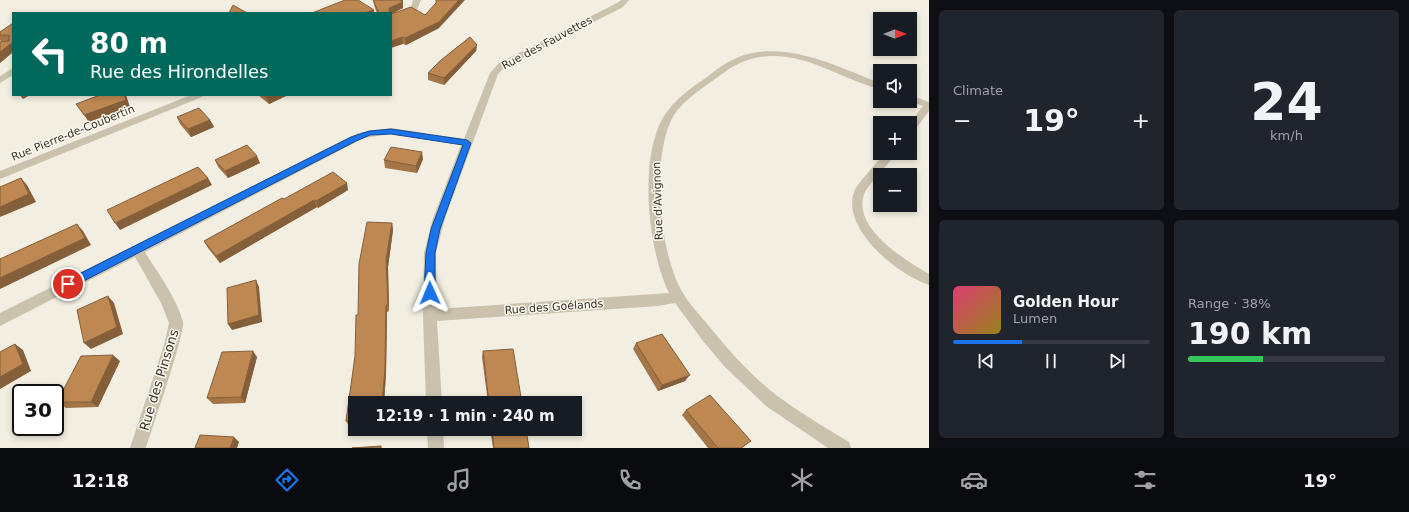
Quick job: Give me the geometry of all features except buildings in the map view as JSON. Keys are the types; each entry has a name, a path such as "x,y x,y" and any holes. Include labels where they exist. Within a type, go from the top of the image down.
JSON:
{"street":[{"path":"392,18 414,8 418,0"},
{"name":"Rue des Fauvettes","path":"434,396 429,266 433,240 439,218 494,73 499,68 620,5 626,0"},
{"name":"Rue d'Avignon","path":"843,448 791,415 756,387 723,354 678,297 669,277 659,245 656,219 655,181 658,142 668,117 677,104 732,62 744,56 774,53 802,58 873,83"},
{"path":"0,80 12,72"},
{"name":"Rue Pierre-de-Coubertin","path":"0,175 197,96"},
{"path":"917,101 929,105 917,120"},
{"path":"0,320 362,135 391,131 467,143"},
{"path":"885,160 860,191 857,203 859,217 871,237 881,247 908,268 929,280"},
{"name":"Rue des Pinsons","path":"137,249 167,302 176,323 171,346 138,448"},
{"name":"Rue des Goélands","path":"430,315 658,300 678,297"},
{"path":"435,436 436,448"}],"route":[{"path":"68,284 362,135 391,131 467,143 439,218 430,253 430,293"}]}
